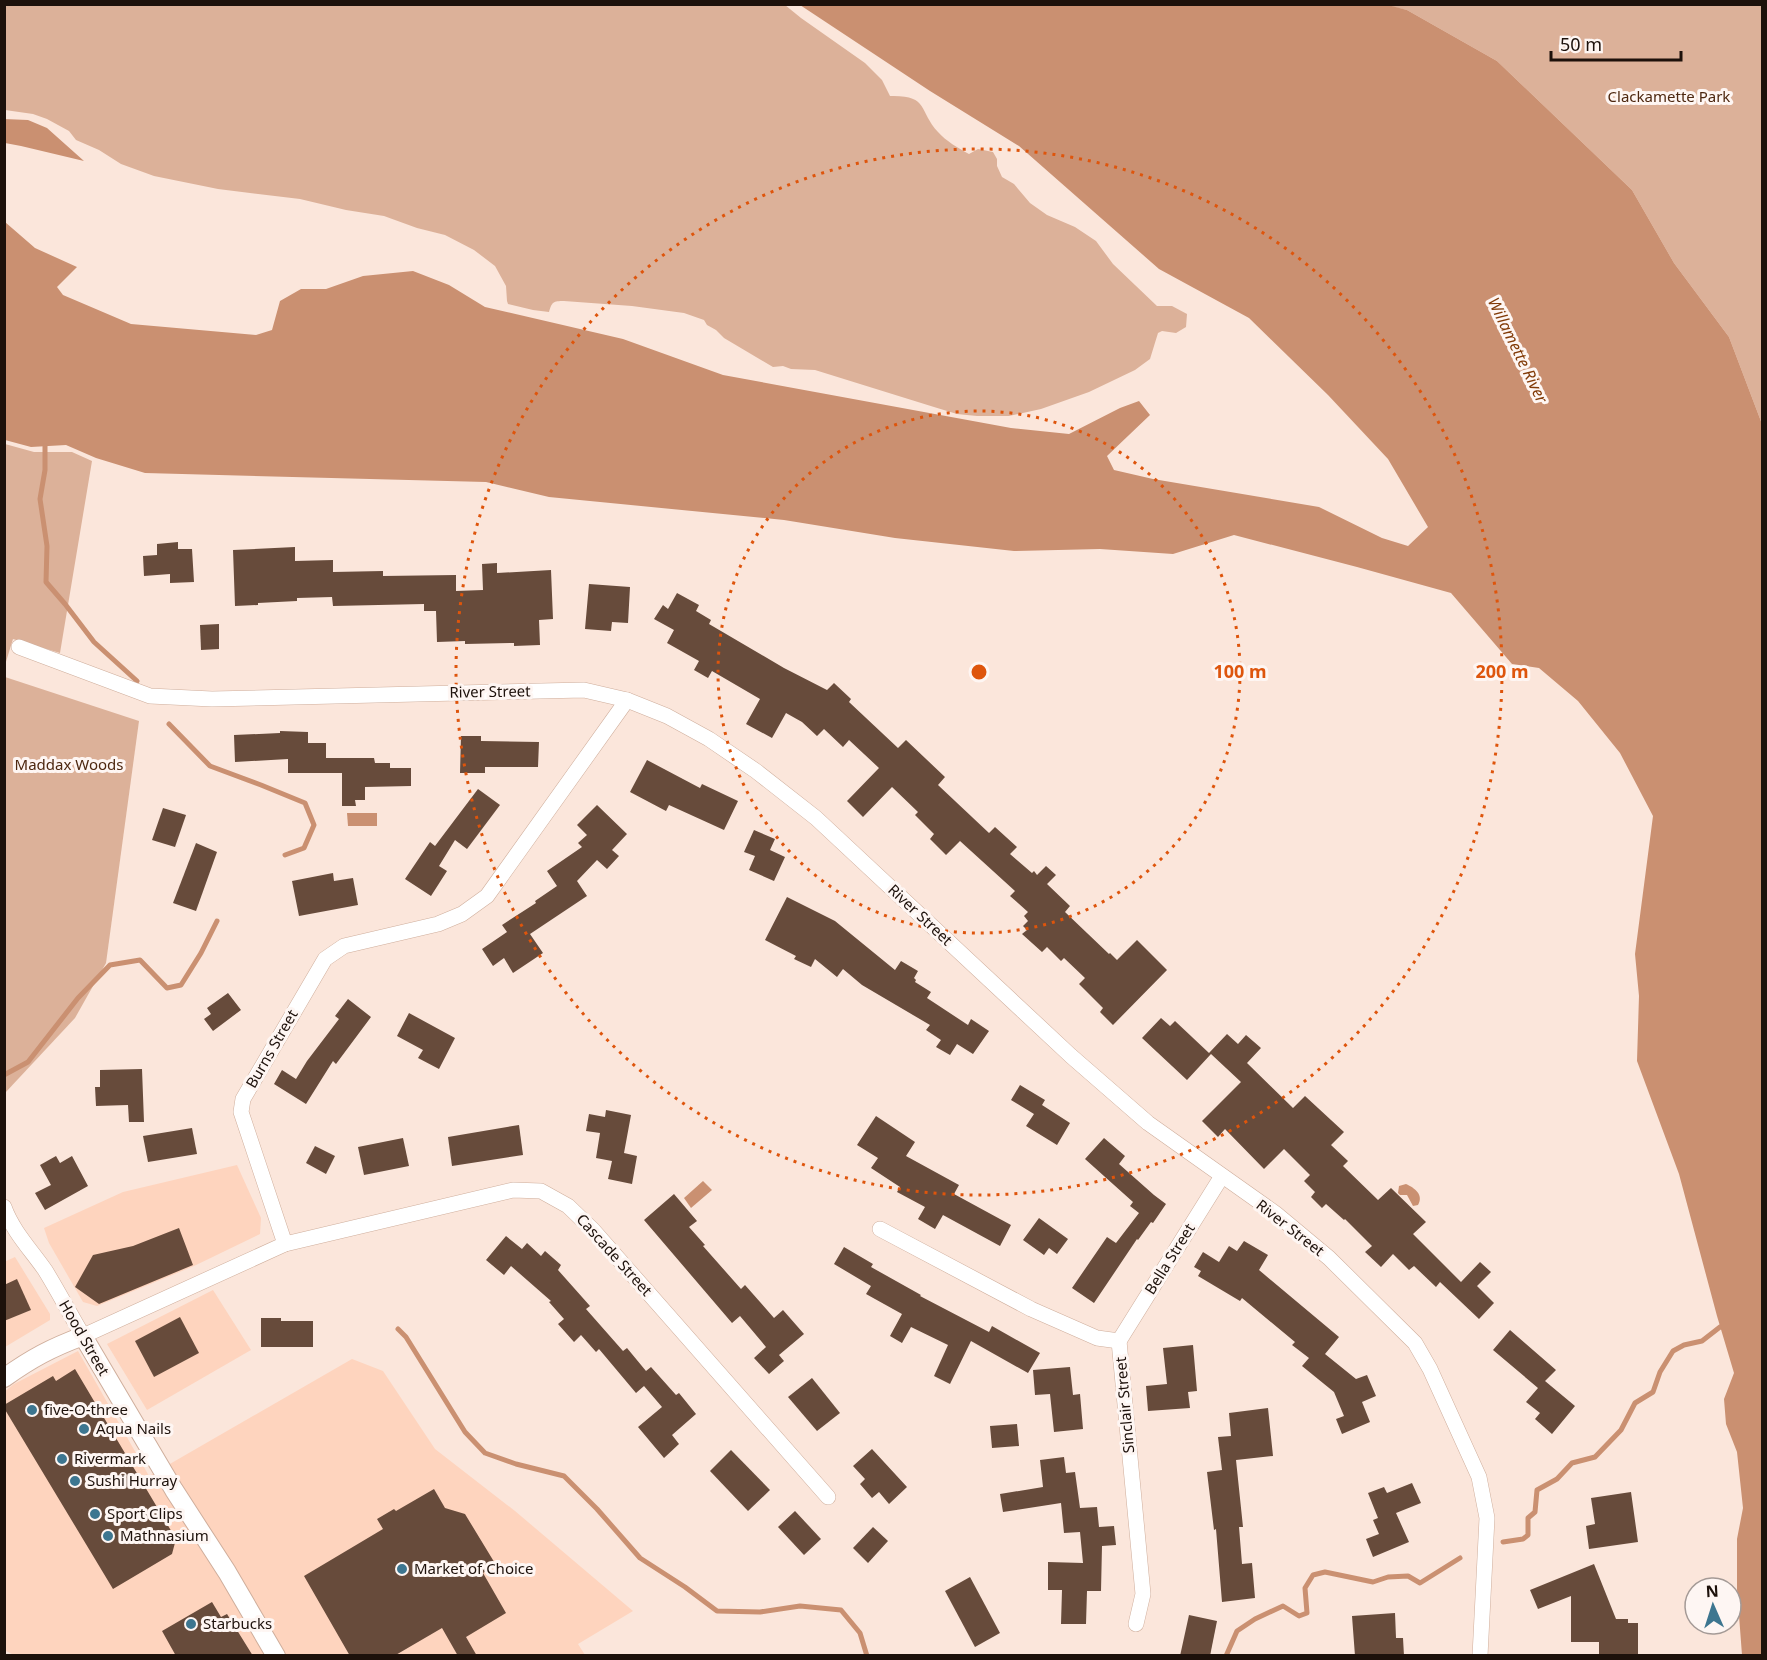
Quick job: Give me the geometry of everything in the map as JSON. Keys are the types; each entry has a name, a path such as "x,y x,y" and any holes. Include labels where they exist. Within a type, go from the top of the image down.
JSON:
{"street":[{"name":"River Street","path":"19,647 150,696 212,699 584,690 627,700 667,716 710,739 756,771 816,818 1071,1056 1148,1123 1275,1213 1329,1258 1415,1343 1430,1369 1479,1477 1487,1518 1480,1656"},
{"name":"Burns Street","path":"285,1244 241,1112 243,1099 325,959 344,946 438,924 462,914 487,896 627,700"},
{"name":"Bella Street","path":"1119,1341 1222,1176"},
{"name":"Cascade Street","path":"285,1244 513,1190 540,1191 568,1206 593,1230 828,1497"},
{"name":"Hood Street","path":"4,1207 33,1256 44,1269 169,1482 227,1572 276,1656"},
{"name":"Sinclair Street","path":"880,1229 1031,1309 1097,1338 1119,1341 1143,1594 1136,1624"},
{"path":"4,1378 44,1351 285,1244"}],"shaded area":[{"path":"237,1165 261,1218 260,1234 194,1266 97,1306 83,1302 49,1243 44,1228 123,1192"},
{"path":"15,1257 50,1314 50,1320 5,1347 4,1262"},
{"path":"213,1290 251,1350 147,1410 107,1344"},
{"path":"78,1351 149,1476 352,1359 383,1371 435,1449 515,1511 633,1611 578,1644 585,1655 14,1655 4,1650 4,1392 14,1384"}],"green space":[{"path":"5,4 785,5 865,63 882,80 890,96 902,96 917,101 938,132 948,141 969,154 978,149 993,152 1002,177 1014,184 1030,203 1047,215 1075,227 1096,241 1113,264 1157,306 1172,306 1187,314 1186,327 1176,333 1162,331 1158,333 1150,359 1135,370 1089,392 1041,409 1009,416 977,416 957,414 815,370 773,367 724,338 704,320 684,313 564,301 554,303 549,312 508,304 506,286 495,266 474,250 445,235 384,216 300,199 218,189 154,176 121,164 99,150 76,140 69,131 47,119 33,114 5,110"},
{"name":"Clackamette Park","path":"1384,5 1762,5 1762,424 1729,337 1674,263 1632,190 1497,61 1407,10"},
{"path":"5,444 34,452 72,452 92,461 60,653 13,639 5,665"},
{"name":"Maddax Woods","path":"5,677 139,721 106,963 75,1018 5,1093"}],"water":[{"name":"Willamette River","path":"1384,4 1407,10 1497,61 1632,190 1674,263 1729,337 1762,424 1762,1655 1742,1655 1743,1576 1737,1576 1737,1539 1743,1508 1737,1452 1726,1424 1724,1399 1734,1373 1679,1174 1637,1061 1639,996 1635,954 1653,816 1620,753 1578,701 1539,668 1512,664 1451,593 1234,535 1173,554 1100,549 1014,551 895,538 784,520 549,497 486,482 145,473 96,458 66,445 31,447 5,440 5,222 35,248 77,267 57,287 63,295 131,324 256,335 272,330 280,301 301,289 326,289 363,276 413,271 449,285 485,307 623,339 723,375 1011,428 1069,434 1139,401 1150,415 1107,456 1114,470 1153,479 1319,507 1382,538 1408,546 1428,527 1388,459 1328,395 1249,318 1159,269 1019,146 930,91 800,5"},
{"path":"4,119 28,120 47,128 84,161 5,143"},
{"path":"347,813 377,813 377,826 348,826"},
{"path":"703,1181 712,1190 691,1208 684,1198"},
{"path":"1406,1184 1419,1195 1418,1205 1413,1206 1407,1195 1398,1193 1399,1186"}],"building":[{"path":"178,542 178,549 192,549 194,582 170,583 170,574 144,576 143,556 157,555 157,544"},
{"path":"295,547 295,561 333,560 333,572 383,571 383,576 456,575 456,591 483,590 482,564 497,563 497,573 551,570 553,619 539,620 540,645 465,644 465,641 437,642 436,611 424,611 424,604 333,606 332,597 297,598 297,601 235,606 233,550"},
{"path":"589,584 630,587 628,623 612,622 611,631 585,629"},
{"path":"677,593 699,605 696,611 711,620 709,624 784,668 827,690 834,683 851,699 849,702 898,748 906,740 945,777 938,785 989,833 995,827 1017,847 1010,854 1032,873 1034,871 1037,875 1046,866 1056,875 1047,884 1070,906 1065,912 1109,954 1117,960 1137,940 1167,970 1113,1025 1100,1012 1103,1008 1079,984 1085,978 1064,958 1061,961 1047,947 1042,952 1022,934 1027,930 1023,926 1028,921 1024,916 1028,912 1010,896 1015,891 960,841 946,855 930,839 934,834 915,815 918,812 892,787 863,817 847,801 879,768 849,740 843,747 824,729 817,736 802,722 786,713 772,738 746,724 760,699 712,671 708,678 694,670 699,661 667,643 674,630 654,619 663,605 668,609"},
{"path":"219,624 219,649 201,650 200,625"},
{"path":"280,731 308,732 308,743 326,743 326,758 374,758 375,763 390,763 390,768 411,768 411,786 365,787 365,800 355,800 356,806 342,806 342,773 288,773 288,759 235,762 234,735 280,733"},
{"path":"461,736 481,736 481,741 539,742 538,767 485,767 485,773 460,773"},
{"path":"647,760 700,788 702,784 738,801 724,830 669,805 666,811 630,792"},
{"path":"478,789 500,805 467,849 455,840 439,866 447,871 431,896 405,879 430,842 435,846"},
{"path":"597,805 627,834 612,850 619,856 607,869 597,860 577,881 587,896 530,934 543,953 513,973 504,958 493,966 482,949 507,932 502,925 557,886 547,871 582,847 578,843 587,835 577,825"},
{"path":"163,808 186,815 175,847 152,840"},
{"path":"754,830 775,839 770,850 785,857 774,881 749,870 755,856 744,852"},
{"path":"196,843 217,852 196,911 173,903"},
{"path":"333,873 334,881 353,878 358,905 299,916 292,881"},
{"path":"787,897 835,921 895,970 901,961 918,971 914,978 915,982 931,992 927,998 968,1025 971,1019 989,1031 973,1054 957,1044 950,1055 936,1047 941,1040 926,1030 930,1025 862,985 843,969 837,977 815,959 811,967 794,959 796,956 765,940"},
{"path":"228,993 241,1010 213,1031 204,1019 211,1014 207,1008"},
{"path":"348,999 371,1017 336,1064 333,1061 306,1104 274,1084 282,1070 296,1079 339,1019 335,1016"},
{"path":"409,1013 455,1038 439,1069 418,1058 423,1050 397,1036"},
{"path":"1161,1018 1170,1026 1175,1021 1209,1053 1227,1034 1238,1044 1246,1035 1261,1048 1247,1063 1293,1108 1305,1096 1344,1132 1331,1145 1348,1161 1343,1166 1378,1200 1391,1188 1426,1222 1413,1234 1461,1282 1480,1262 1491,1272 1477,1286 1494,1303 1479,1319 1440,1282 1436,1287 1414,1266 1409,1270 1393,1254 1381,1267 1365,1252 1372,1246 1345,1219 1326,1204 1322,1208 1311,1197 1315,1192 1304,1181 1310,1175 1284,1149 1264,1169 1225,1129 1218,1137 1202,1121 1241,1082 1211,1054 1187,1080 1142,1038"},
{"path":"142,1069 144,1122 129,1122 128,1105 96,1106 95,1087 100,1087 100,1070"},
{"path":"1020,1085 1045,1100 1042,1105 1070,1123 1057,1145 1026,1126 1034,1114 1011,1100"},
{"path":"606,1110 631,1115 624,1153 637,1156 632,1184 608,1179 612,1161 596,1158 600,1133 586,1131 589,1114 605,1117"},
{"path":"876,1116 915,1142 906,1156 959,1185 954,1194 1011,1225 1000,1246 943,1215 935,1229 918,1219 925,1207 897,1192 900,1187 871,1168 878,1158 857,1145"},
{"path":"519,1125 523,1155 452,1166 448,1137"},
{"path":"192,1128 197,1154 148,1162 143,1136"},
{"path":"403,1138 409,1166 364,1175 358,1147"},
{"path":"1104,1138 1125,1156 1119,1164 1166,1204 1153,1223 1151,1222 1137,1239 1094,1303 1072,1288 1107,1237 1116,1243 1139,1213 1130,1206 1133,1202 1085,1159"},
{"path":"315,1146 335,1156 326,1174 306,1163"},
{"path":"56,1156 60,1163 72,1156 88,1186 45,1210 35,1193 51,1185 40,1165"},
{"path":"674,1194 697,1221 689,1227 741,1289 745,1285 774,1318 783,1310 804,1334 779,1355 784,1361 769,1374 754,1358 766,1347 740,1316 732,1323 644,1220"},
{"path":"1039,1218 1068,1239 1057,1254 1049,1248 1044,1255 1023,1240"},
{"path":"179,1228 193,1265 99,1304 75,1287 93,1255 133,1246"},
{"path":"506,1236 522,1249 527,1243 541,1256 545,1251 561,1265 558,1270 590,1306 586,1309 623,1351 627,1348 646,1371 651,1367 676,1395 679,1393 696,1414 672,1435 679,1444 664,1458 638,1427 662,1407 644,1386 636,1393 599,1349 596,1352 581,1335 574,1342 558,1324 564,1319 549,1302 551,1301 511,1266 504,1275 486,1260"},
{"path":"1244,1241 1268,1255 1259,1270 1339,1337 1325,1354 1356,1379 1367,1375 1376,1396 1362,1402 1370,1422 1342,1434 1336,1419 1344,1416 1334,1392 1302,1366 1309,1358 1292,1345 1295,1342 1242,1298 1240,1301 1198,1276 1201,1271 1194,1267 1203,1252 1219,1262 1229,1246 1237,1251"},
{"path":"844,1247 873,1264 871,1267 920,1296 989,1332 992,1326 1040,1353 1028,1373 971,1341 950,1384 934,1376 948,1345 911,1327 902,1343 890,1336 902,1314 866,1294 871,1286 834,1264"},
{"path":"17,1279 31,1310 4,1321 4,1285"},
{"path":"180,1317 199,1353 154,1377 135,1341"},
{"path":"261,1318 281,1318 281,1321 313,1321 313,1347 261,1347"},
{"path":"1510,1330 1556,1370 1545,1381 1575,1406 1552,1434 1535,1419 1540,1413 1526,1402 1538,1388 1493,1350"},
{"path":"1193,1345 1197,1391 1188,1392 1190,1408 1148,1411 1146,1386 1167,1384 1163,1348"},
{"path":"1070,1367 1073,1395 1080,1394 1083,1429 1054,1432 1050,1394 1035,1395 1033,1370"},
{"path":"75,1369 176,1539 172,1554 113,1589 4,1408 4,1405 53,1376 56,1381"},
{"path":"812,1378 840,1413 817,1431 788,1397"},
{"path":"1268,1408 1273,1456 1236,1460 1243,1527 1239,1527 1242,1564 1252,1563 1255,1598 1222,1602 1216,1529 1214,1530 1207,1472 1222,1470 1218,1437 1231,1436 1229,1413"},
{"path":"1017,1424 1019,1446 992,1448 990,1426"},
{"path":"872,1449 907,1487 889,1504 879,1492 872,1498 860,1484 865,1479 853,1466"},
{"path":"731,1450 770,1490 748,1511 710,1471"},
{"path":"1064,1457 1066,1473 1075,1472 1080,1508 1097,1507 1099,1527 1114,1526 1116,1545 1102,1546 1101,1591 1087,1591 1086,1624 1061,1624 1062,1590 1048,1590 1048,1562 1083,1563 1080,1532 1064,1533 1061,1503 1003,1512 1000,1494 1043,1487 1040,1460"},
{"path":"1412,1483 1421,1503 1396,1513 1409,1542 1373,1557 1366,1539 1379,1534 1373,1520 1378,1518 1368,1493 1384,1487 1387,1493"},
{"name":"Market of Choice","path":"434,1489 445,1508 465,1514 496,1565 483,1573 506,1613 466,1637 477,1656 458,1656 442,1628 394,1656 350,1656 304,1576 383,1529 377,1519"},
{"path":"1631,1492 1638,1542 1589,1549 1586,1526 1595,1524 1591,1498"},
{"path":"795,1511 821,1539 804,1555 778,1527"},
{"path":"873,1527 888,1541 868,1563 853,1548"},
{"path":"1594,1564 1616,1619 1628,1619 1628,1623 1638,1623 1638,1656 1599,1656 1599,1642 1571,1642 1571,1596 1538,1609 1530,1590"},
{"path":"970,1577 1000,1633 975,1647 945,1591"},
{"path":"212,1602 221,1617 227,1614 253,1656 176,1656 162,1631"},
{"path":"1395,1613 1396,1638 1403,1638 1404,1656 1355,1656 1352,1616"},
{"path":"1189,1615 1217,1621 1210,1656 1180,1656"}],"waterway":[{"path":"45,446 45,470 40,499 47,546 46,582 94,642 137,681"},
{"path":"169,724 210,766 305,803 314,825 304,848 285,855"},
{"path":"4,1075 28,1062 78,998 110,965 140,960 167,988 181,985 217,921"},
{"path":"1503,1542 1523,1539 1528,1535 1528,1518 1535,1512 1537,1490 1557,1479 1572,1463 1595,1457 1621,1430 1635,1403 1653,1392 1660,1372 1673,1351 1684,1345 1702,1341 1720,1327"},
{"path":"398,1329 406,1337 465,1432 485,1453 516,1464 564,1476 640,1558 717,1611 760,1612 800,1606 841,1610 860,1633 867,1656"},
{"path":"1226,1656 1237,1631 1255,1619 1283,1606 1299,1616 1307,1613 1305,1588 1313,1575 1325,1572 1373,1582 1388,1577 1408,1576 1420,1583 1460,1558"}],"place":[{"name":"five-O-three","path":"32,1410"},
{"name":"Aqua Nails","path":"84,1429"},
{"name":"Rivermark","path":"62,1459"},
{"name":"Sushi Hurray","path":"75,1481"},
{"name":"Sport Clips","path":"95,1514"},
{"name":"Mathnasium","path":"108,1536"},
{"name":"Market of Choice","path":"402,1569"},
{"name":"Starbucks","path":"191,1624"}]}
